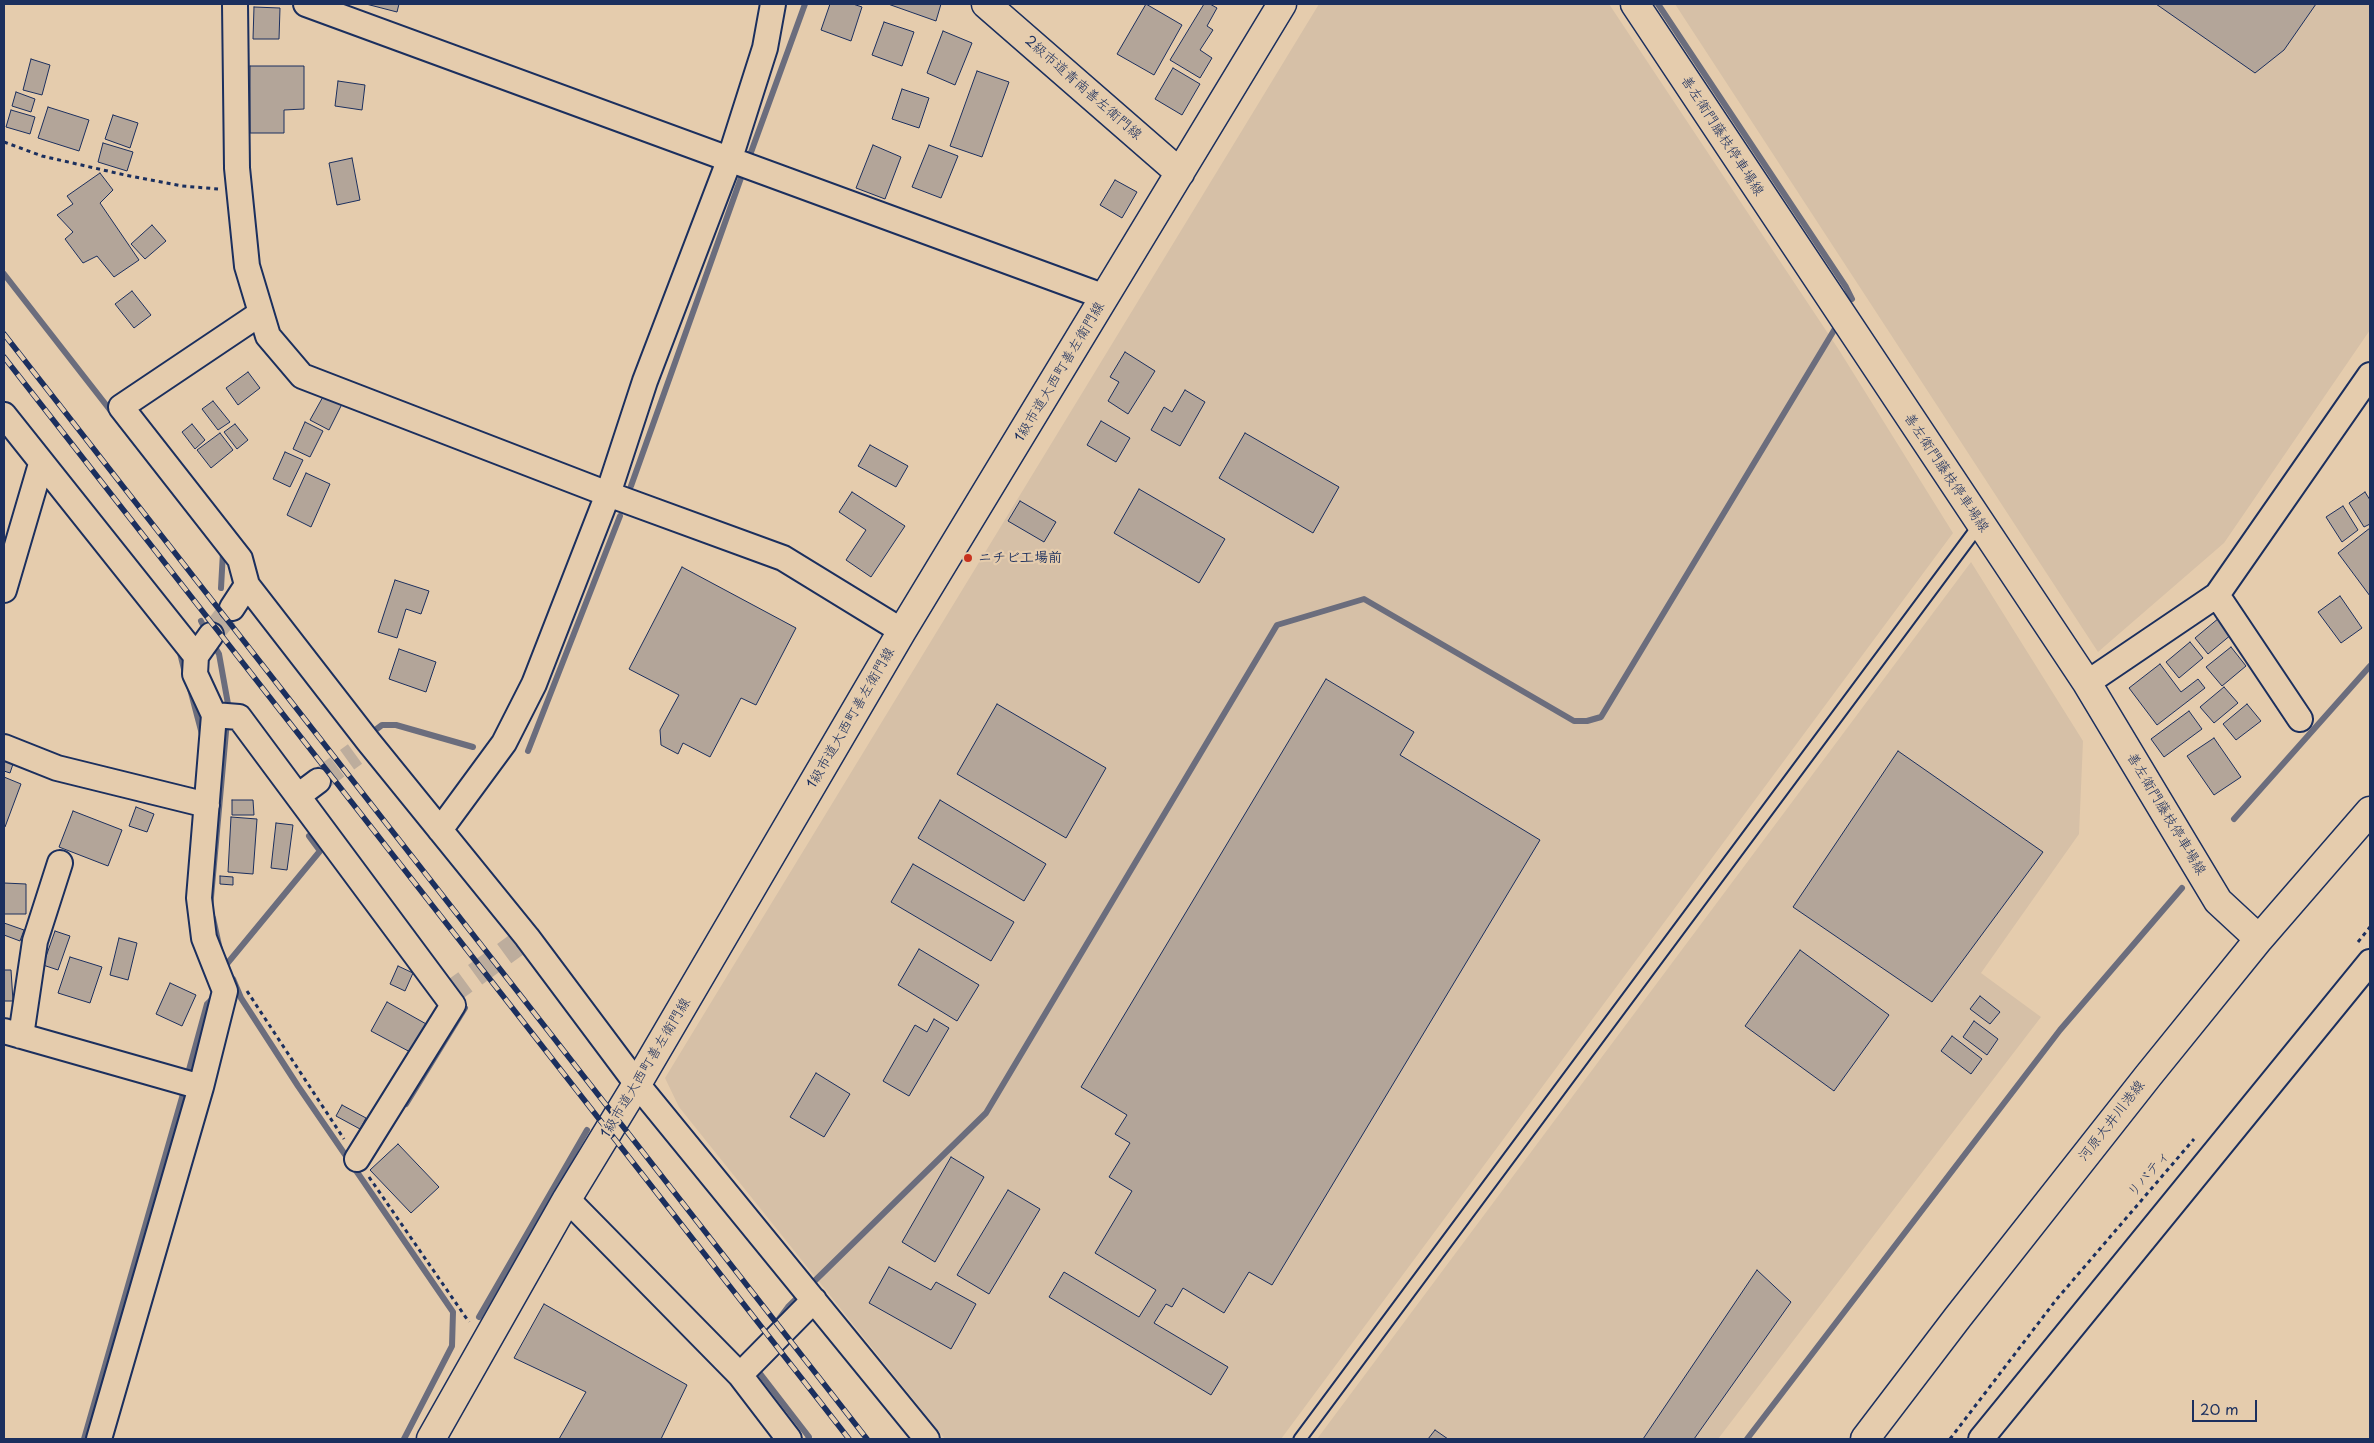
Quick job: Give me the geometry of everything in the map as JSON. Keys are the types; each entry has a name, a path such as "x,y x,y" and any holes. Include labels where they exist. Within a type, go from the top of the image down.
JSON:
{"street":[{"path":"235,4 239,191 246,266 268,336 302,376 608,494 783,558 902,630"},
{"path":"440,830 504,743 534,684 608,494 645,381 729,160 765,48 773,4"},
{"name":"2級市道青南善左衛門線","path":"986,4 1180,173"},
{"name":"1級市道大西町善左衛門線","path":"431,1439 567,1199 637,1084 902,630 1282,4"},
{"name":"善左衛門藤枝停車場線","path":"1635,4 2087,683 2218,902 2259,939"},
{"path":"315,5 729,160 1105,297"},
{"path":"261,313 121,407 240,559 247,585 362,748 440,830 527,937 637,1084 927,1439"},
{"path":"2087,683 2217,595 2370,375"},
{"path":"4,415 41,464 196,656"},
{"path":"4,590 41,464"},
{"path":"232,608 247,585"},
{"path":"2217,595 2300,719"},
{"path":"99,1439 200,1087 225,991 204,938 199,898 214,715 195,674 196,656 210,635"},
{"path":"214,715 239,717 454,1005 357,1159"},
{"path":"4,747 57,768 207,805"},
{"path":"298,796 318,781"},
{"name":"河原大井川港線","path":"1865,1439 1970,1301 2259,939 2370,811"},
{"path":"60,863 35,941 12,1033 200,1087"},
{"path":"1981,1439 2361,956"},
{"path":"567,1199 740,1375 789,1439"},
{"path":"740,1375 814,1300"}],"lane":[{"path":"1300,1439 1980,524"}],"path":[{"path":"4,142 42,156 125,176 182,186 239,191"},
{"path":"2361,956 2370,927"},
{"name":"リバティ","path":"1950,1439 2056,1300 2200,1131"}],"shaded area":[{"path":"1319,4 1609,4 1839,350 1953,533 1281,1439 945,1439 679,1107 665,1078"},
{"path":"1675,4 2370,4 2370,330 2224,543 2098,652"},
{"path":"1971,562 2083,741 2079,834 1981,973 2041,1017 1718,1439 1317,1439"}],"building":[{"path":"366,4 399,4 397,12"},
{"path":"830,4 853,4 862,7 851,41 821,30"},
{"path":"888,4 941,4 936,21"},
{"path":"1146,4 1182,25 1154,75 1117,54"},
{"path":"1204,4 1210,4 1217,8 1207,26 1213,30 1200,50 1212,58 1200,78 1170,60"},
{"path":"2156,4 2316,4 2284,50 2255,73"},
{"path":"254,7 280,8 279,39 253,39"},
{"path":"884,22 914,32 902,66 872,55"},
{"path":"943,31 972,43 955,85 927,73"},
{"path":"31,59 50,65 42,95 23,90"},
{"path":"250,66 304,66 304,109 284,110 284,133 250,133"},
{"path":"1173,68 1200,84 1182,115 1155,99"},
{"path":"977,71 1009,82 982,157 950,146"},
{"path":"338,81 365,85 362,110 335,106"},
{"path":"902,89 929,98 919,128 892,119"},
{"path":"16,92 35,99 31,112 12,106"},
{"path":"48,107 89,120 79,151 38,138"},
{"path":"11,110 35,117 30,134 6,127"},
{"path":"113,115 138,123 130,148 105,139"},
{"path":"103,143 133,152 127,171 98,162"},
{"path":"873,145 901,157 885,199 856,188"},
{"path":"929,145 958,156 941,198 912,187"},
{"path":"352,158 360,200 337,205 329,163"},
{"path":"100,173 113,190 100,203 139,260 114,277 97,256 83,263 65,239 73,232 57,215 73,204 67,196"},
{"path":"1115,180 1137,192 1122,218 1100,205"},
{"path":"152,225 166,241 145,259 131,244"},
{"path":"132,291 151,315 134,328 115,304"},
{"path":"1125,352 1155,371 1128,414 1108,401 1119,382 1110,377"},
{"path":"248,372 260,388 238,405 226,388"},
{"path":"1185,390 1205,402 1180,446 1151,430 1164,407 1172,412"},
{"path":"324,395 342,404 329,430 310,420"},
{"path":"213,401 230,422 218,430 202,409"},
{"path":"1101,421 1130,438 1116,462 1087,445"},
{"path":"305,422 323,431 310,457 293,449"},
{"path":"192,424 205,440 195,449 182,432"},
{"path":"235,424 248,440 237,449 224,432"},
{"path":"220,433 233,450 211,468 197,450"},
{"path":"1245,433 1339,487 1313,533 1219,478"},
{"path":"870,445 908,466 896,487 858,466"},
{"path":"285,452 303,460 290,487 273,479"},
{"path":"306,473 330,484 311,527 287,515"},
{"path":"1139,489 1225,539 1199,583 1114,533"},
{"path":"852,492 905,526 871,577 846,560 866,530 839,512"},
{"path":"2365,492 2370,500 2370,524 2364,527 2349,503"},
{"path":"1020,501 1056,522 1044,542 1008,521"},
{"path":"2343,506 2358,530 2342,542 2326,517"},
{"path":"2370,528 2370,596 2338,553"},
{"path":"682,567 796,628 756,705 741,698 710,757 683,743 678,754 661,745 660,730 679,695 629,669"},
{"path":"395,580 429,591 421,614 406,609 397,638 378,632"},
{"path":"2340,596 2362,628 2341,643 2318,612"},
{"path":"2219,618 2232,634 2208,654 2195,638"},
{"path":"2190,642 2203,658 2179,678 2166,662"},
{"path":"2231,647 2246,666 2222,686 2206,667"},
{"path":"399,649 436,662 426,692 389,679"},
{"path":"2160,664 2181,692 2198,679 2205,688 2157,725 2129,688"},
{"path":"1326,679 1414,732 1400,755 1540,840 1272,1285 1249,1272 1224,1313 1183,1288 1172,1307 1166,1304 1154,1323 1228,1367 1211,1395 1049,1297 1064,1272 1139,1317 1156,1290 1095,1253 1132,1191 1109,1177 1130,1143 1115,1134 1127,1115 1081,1087"},
{"path":"2224,687 2238,703 2214,723 2200,707"},
{"path":"997,704 1106,768 1066,838 957,774"},
{"path":"2247,704 2261,721 2236,740 2223,724"},
{"path":"2189,711 2202,729 2164,757 2151,739"},
{"path":"2214,738 2241,777 2214,795 2187,756"},
{"path":"1898,751 2043,852 1932,1002 1793,907"},
{"path":"4,760 13,764 10,773 4,771"},
{"path":"4,777 21,784 5,827 4,826"},
{"path":"232,800 253,800 254,815 232,815"},
{"path":"940,800 1046,864 1024,901 918,838"},
{"path":"136,807 154,814 147,832 129,826"},
{"path":"73,811 122,830 108,866 59,847"},
{"path":"231,817 257,819 253,874 228,872"},
{"path":"276,823 293,825 287,870 271,868"},
{"path":"913,864 1014,922 991,961 891,902"},
{"path":"220,876 233,877 233,885 220,884"},
{"path":"4,883 26,884 26,914 4,914"},
{"path":"4,923 24,930 20,941 4,935"},
{"path":"55,931 70,936 58,970 43,965"},
{"path":"119,938 137,943 128,980 110,975"},
{"path":"919,949 979,985 957,1021 898,985"},
{"path":"1800,950 1889,1015 1834,1091 1745,1026"},
{"path":"70,957 102,967 90,1003 58,993"},
{"path":"398,966 413,973 405,991 390,984"},
{"path":"4,970 11,970 13,1001 4,1001"},
{"path":"170,983 196,995 182,1026 156,1014"},
{"path":"1980,996 2000,1012 1990,1024 1970,1009"},
{"path":"387,1002 428,1025 412,1053 371,1031"},
{"path":"934,1019 949,1028 909,1096 883,1081 915,1025 927,1032"},
{"path":"1974,1021 1998,1039 1987,1055 1963,1037"},
{"path":"1952,1036 1982,1059 1971,1074 1941,1051"},
{"path":"816,1073 850,1094 824,1137 790,1117"},
{"path":"342,1105 366,1118 360,1129 336,1116"},
{"path":"398,1144 439,1187 411,1213 370,1170"},
{"path":"951,1157 984,1177 935,1262 902,1242"},
{"path":"1008,1190 1040,1209 989,1294 957,1275"},
{"path":"889,1267 931,1290 936,1282 976,1304 951,1349 869,1303"},
{"path":"1757,1270 1791,1302 1694,1439 1643,1439"},
{"path":"544,1304 687,1385 661,1439 559,1439 586,1392 514,1358"},
{"path":"1435,1430 1448,1439 1428,1439"}],"waterway":[{"path":"750,155 805,4"},
{"path":"1658,4 1846,287 1852,299"},
{"path":"631,486 742,175"},
{"path":"4,274 114,415"},
{"path":"776,1323 788,1307 986,1113 1277,625 1364,599 1574,721 1587,721 1601,717 1836,327"},
{"path":"528,751 620,516"},
{"path":"221,550 223,552 221,588"},
{"path":"201,621 207,633"},
{"path":"212,642 219,654 228,711"},
{"path":"179,649 185,673"},
{"path":"2234,819 2370,666"},
{"path":"189,685 203,738"},
{"path":"210,908 227,721"},
{"path":"374,731 382,725 396,725 473,747"},
{"path":"226,965 320,851 309,836"},
{"path":"1747,1439 2060,1030 2182,888"},
{"path":"213,918 220,950"},
{"path":"233,979 241,998 298,1086 453,1312 452,1346 404,1439"},
{"path":"187,1077 207,1004 217,994"},
{"path":"406,1104 465,1008"},
{"path":"84,1439 185,1087"},
{"path":"479,1317 587,1130"},
{"path":"755,1367 809,1437 808,1439"}],"tunnel":[{"path":"211,635 232,608"},
{"path":"318,781 355,754"},
{"path":"446,996 527,937"}],"railway":[{"path":"4,334 867,1439"},
{"path":"4,357 849,1439"}],"place":[{"name":"ニチビ工場前","path":"968,558"}]}
